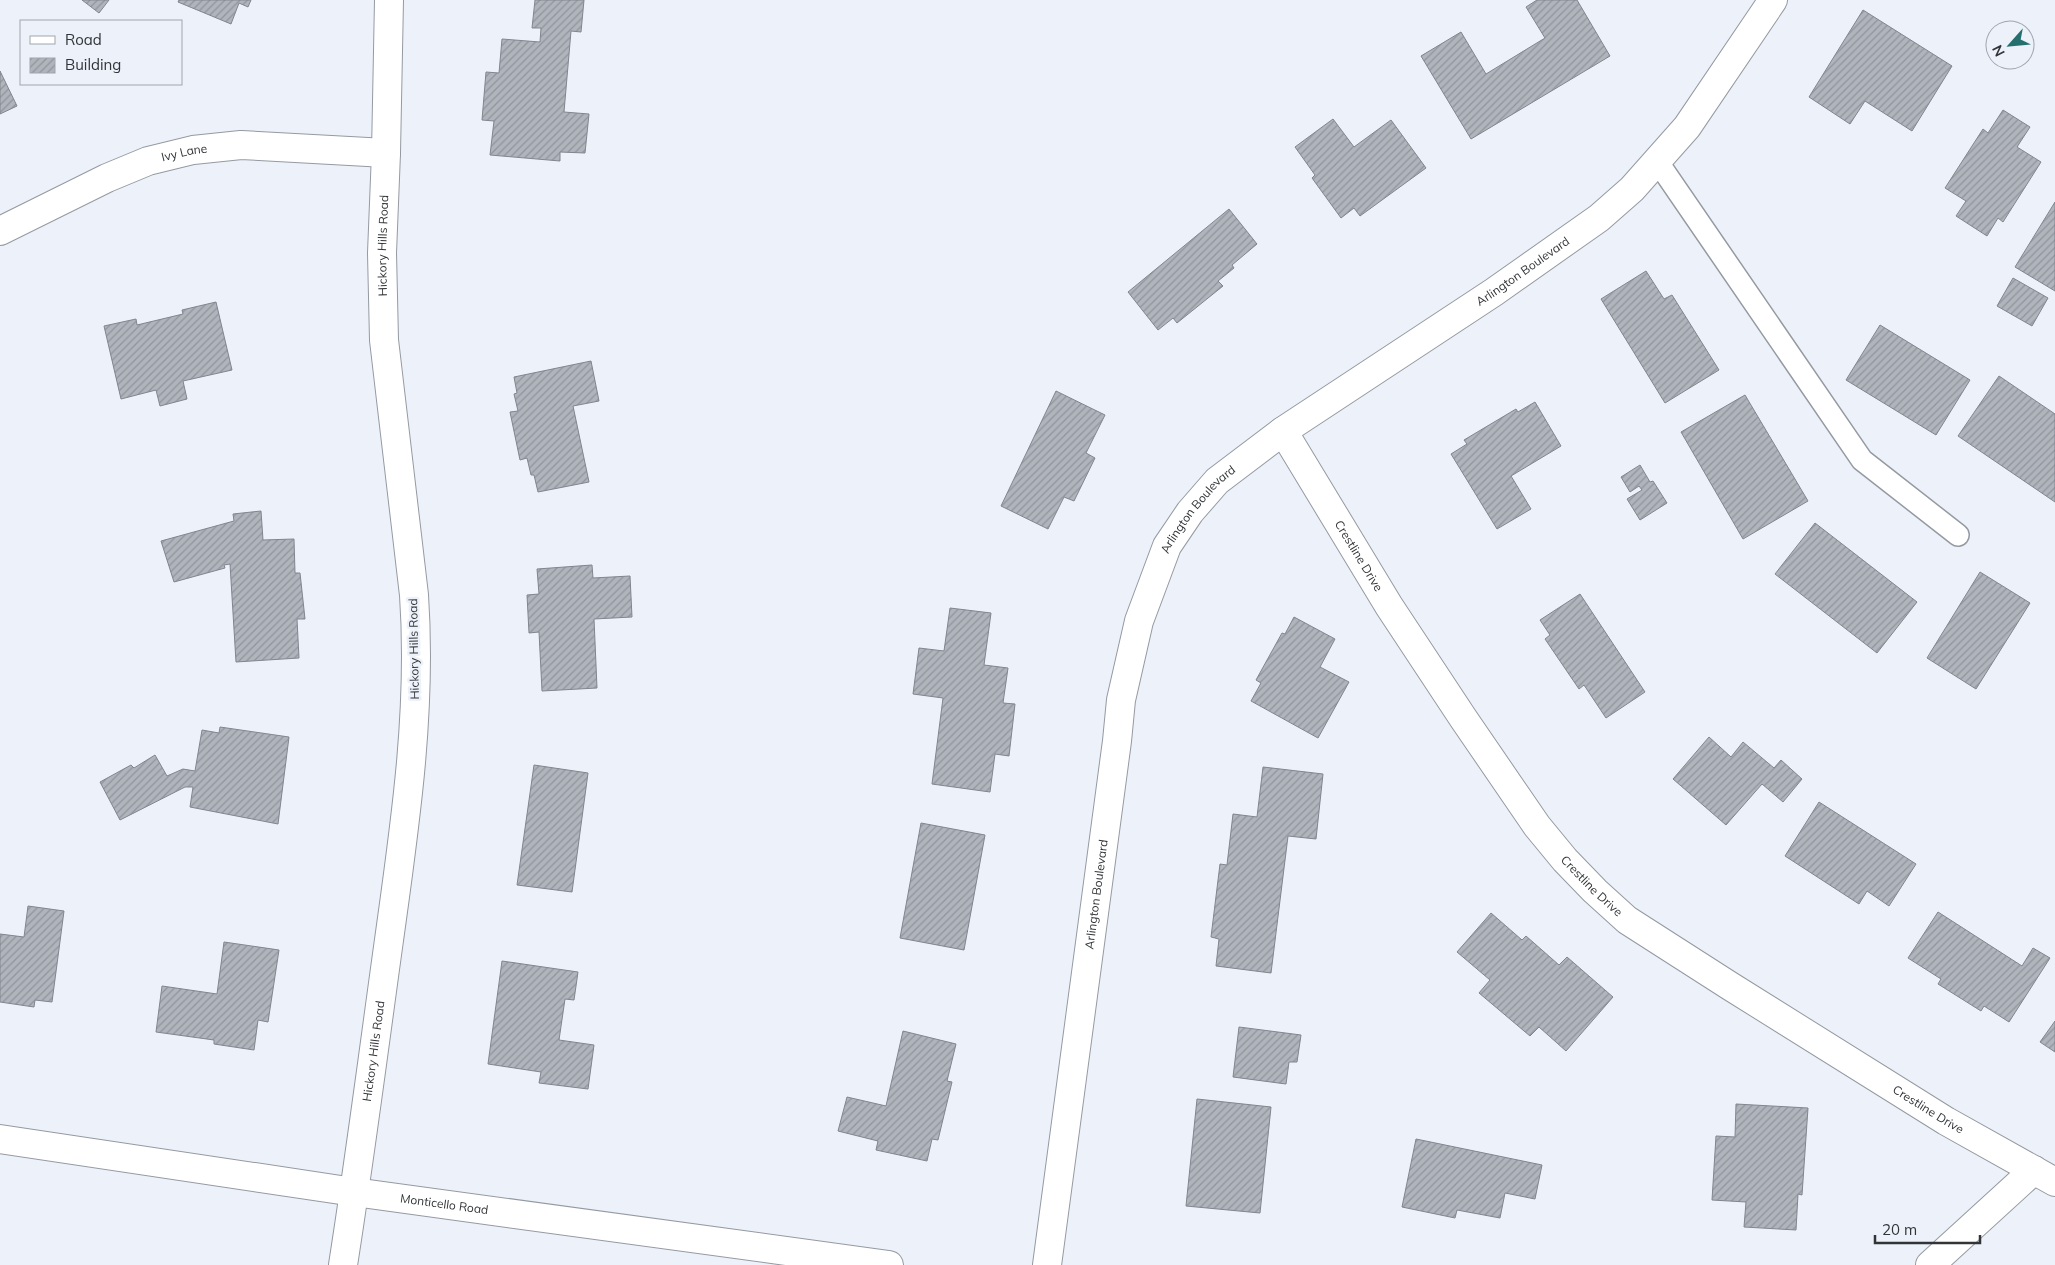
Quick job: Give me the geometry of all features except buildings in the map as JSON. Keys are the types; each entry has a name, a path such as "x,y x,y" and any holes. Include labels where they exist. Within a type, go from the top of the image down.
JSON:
{"street":[{"name":"Hickory Hills Road","path":"343,1265 407,805 415,722 417,637 414,595 384,340 382,253 389,0"},
{"name":"Arlington Boulevard","path":"1047,1265 1121,700 1139,621 1168,546 1190,512 1217,481 1283,431 1494,292 1599,218 1632,189 1687,127 1773,0"},
{"name":"Ivy Lane","path":"0,231 107,178 148,161 193,150 241,145 386,153"},
{"name":"Crestline Drive","path":"1283,431 1388,606 1462,718 1537,826 1565,860 1595,891 1627,920 1730,986 1946,1121 2045,1176"},
{"name":"Monticello Road","path":"0,1139 354,1192 889,1265"},
{"path":"1930,1265 2045,1176"}],"lane":[{"path":"1656,161 1862,460 1958,535"}]}
